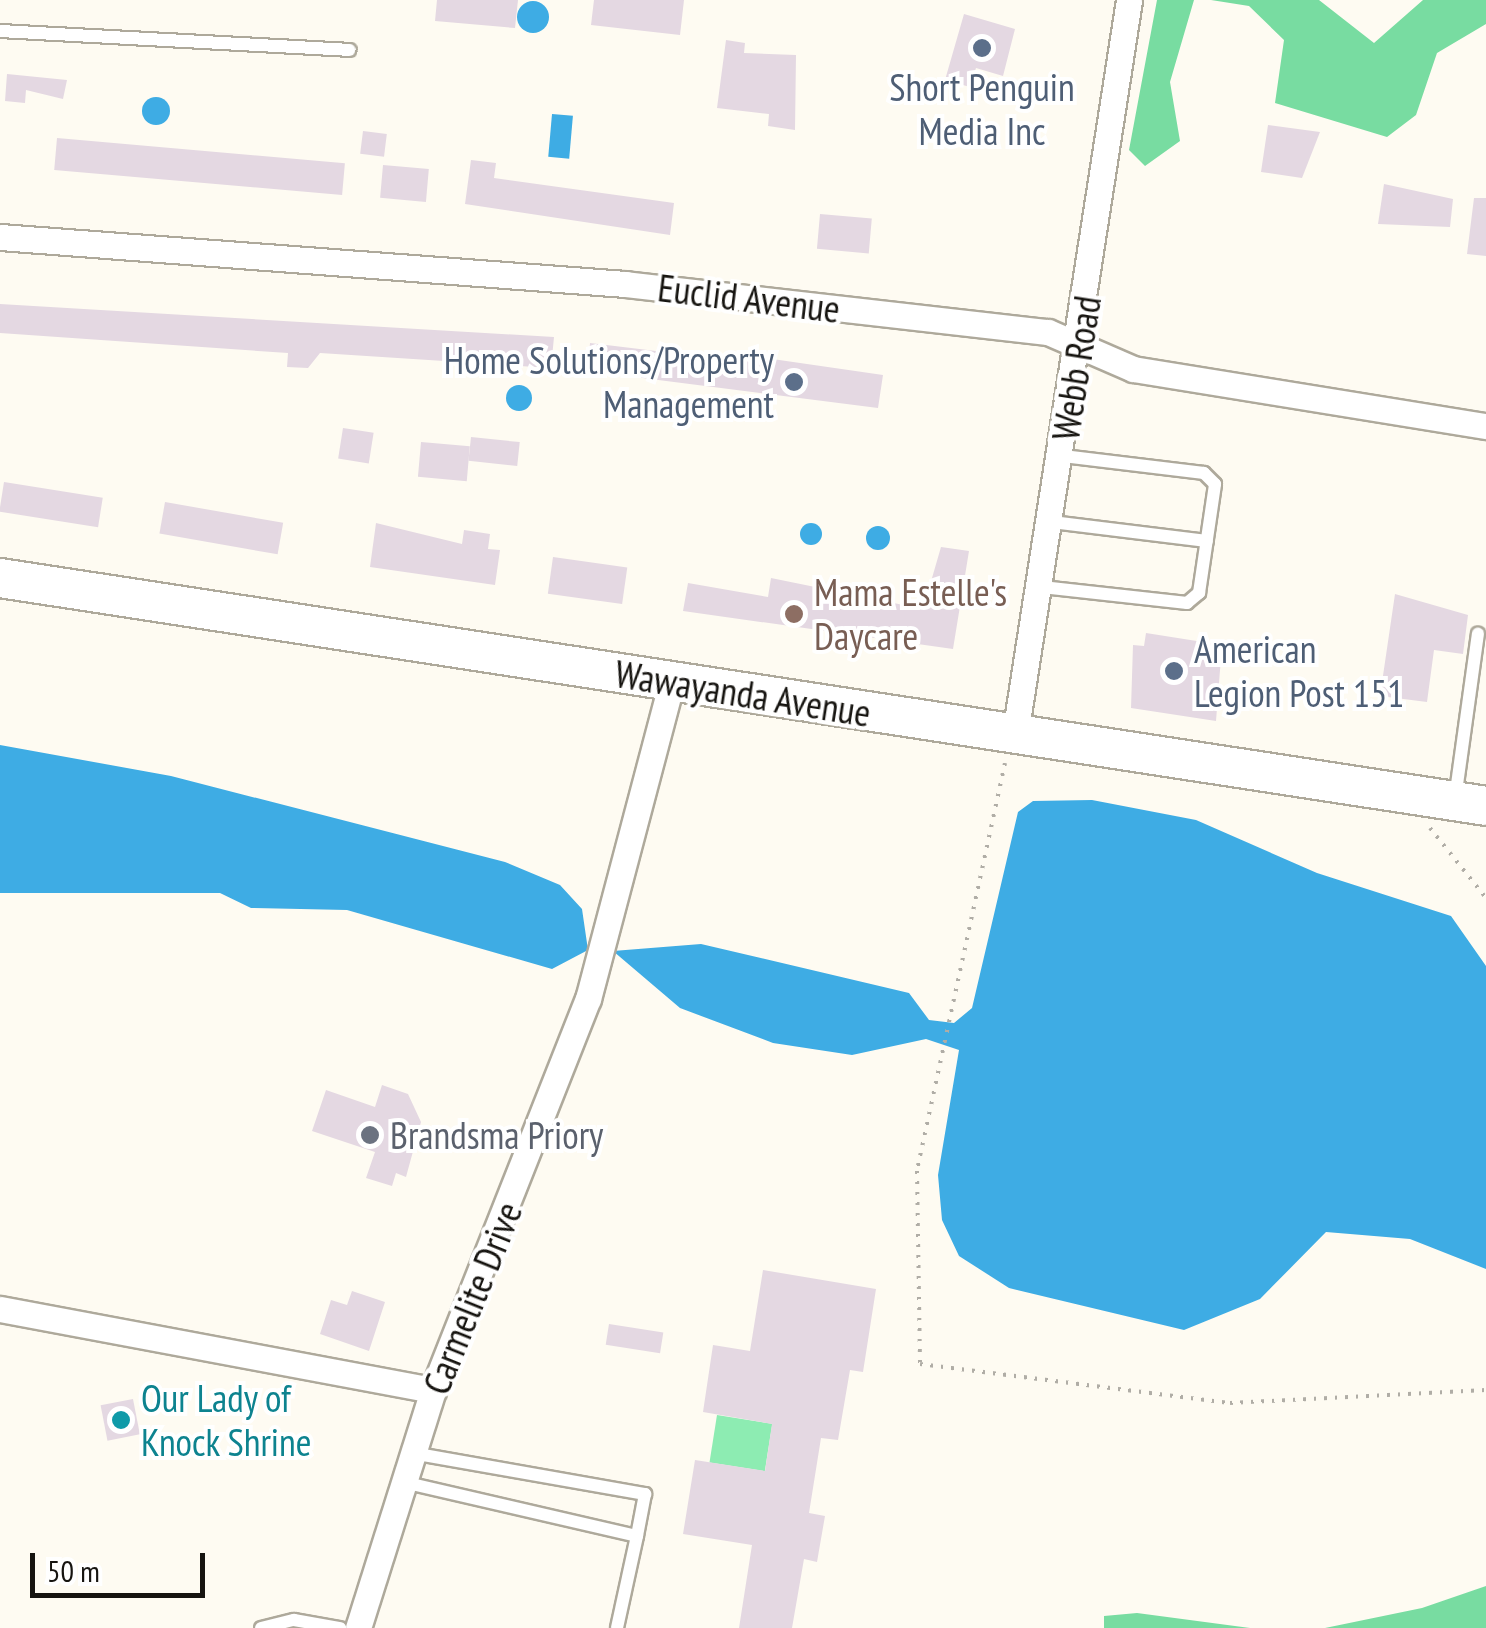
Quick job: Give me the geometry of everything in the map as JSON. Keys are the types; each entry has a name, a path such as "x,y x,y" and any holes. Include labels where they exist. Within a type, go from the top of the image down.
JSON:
{"street":[{"name":"Webb Road","path":"1010,748 1063,456 1129,0"},
{"name":"Euclid Avenue","path":"0,238 625,284 1048,332 1133,369 1486,426"},
{"name":"Wawayanda Avenue","path":"0,578 672,682 1010,748 1454,801"},
{"name":"Carmelite Drive","path":"358,1628 433,1390 588,1000 672,682"},
{"path":"0,1309 433,1390"}],"lane":[{"path":"0,31 349,50"},
{"path":"1042,587 1188,603 1199,594 1215,484 1204,473 1063,456"},
{"path":"1052,522 1206,541"},
{"path":"1454,801 1478,634"},
{"path":"412,1453 645,1494 618,1628"},
{"path":"403,1482 638,1536"},
{"path":"261,1628 294,1620 340,1628"}],"path":[{"path":"1010,748 944,1050 913,1221 920,1364 1230,1403 1486,1390"},
{"path":"1454,801 1440,846 1486,898"}],"green space":[{"path":"1157,0 1194,0 1170,82 1180,141 1145,166 1129,150"},
{"path":"1211,0 1319,0 1374,43 1423,0 1486,0 1486,24 1437,53 1416,115 1387,137 1275,103 1284,40 1249,6"},
{"path":"717,1415 772,1424 765,1471 709,1462"},
{"path":"1486,1586 1486,1628 1325,1628 1422,1608"},
{"path":"1137,1613 1250,1628 1104,1628 1104,1616"}],"water":[{"path":"533,1 544,6 549,17 544,28 533,33 522,28 517,17 522,6"},
{"path":"156,97 166,101 170,111 166,121 156,125 146,121 142,111 146,101"},
{"path":"552,114 573,116 569,159 548,157"},
{"path":"519,385 528,389 532,398 528,407 519,411 510,407 506,398 510,389"},
{"path":"807,523 815,523 822,534 815,545 807,545 800,538 800,530"},
{"path":"878,526 890,538 878,550 866,538"},
{"path":"0,745 171,776 505,862 560,885 582,909 588,950 552,969 347,910 251,908 220,893 0,893"},
{"path":"1092,800 1196,820 1317,873 1451,916 1486,966 1486,1269 1410,1239 1326,1232 1260,1299 1184,1330 1009,1288 959,1256 942,1220 938,1175 959,1050 926,1039 852,1055 773,1043 680,1008 613,951 701,944 909,993 929,1020 954,1023 972,1008 1018,812 1033,801"}],"building":[{"path":"437,0 518,0 515,28 435,21"},
{"path":"594,0 684,0 680,35 591,25"},
{"name":"Short Penguin Media Inc","path":"964,14 1015,29 1003,76 976,68 970,87 945,80"},
{"path":"726,40 745,43 744,53 796,55 795,130 768,126 769,114 717,108"},
{"path":"7,74 67,80 63,99 26,90 25,103 5,101"},
{"path":"1268,125 1320,132 1302,178 1261,172"},
{"path":"363,131 387,134 384,157 360,154"},
{"path":"57,138 345,163 342,195 54,170"},
{"path":"471,160 496,163 494,178 674,203 670,235 465,204"},
{"path":"383,165 429,169 426,202 380,198"},
{"path":"1384,184 1453,199 1450,227 1378,224"},
{"path":"1474,198 1486,198 1486,256 1467,254"},
{"path":"820,214 872,219 869,253 817,249"},
{"path":"0,304 554,337 551,368 320,353 308,368 287,367 288,353 0,333"},
{"path":"590,343 730,360 731,353 883,375 878,408 588,371"},
{"path":"343,428 374,433 369,463 338,459"},
{"path":"471,437 520,442 517,466 468,461"},
{"path":"421,442 470,446 467,481 418,477"},
{"path":"4,482 103,498 98,527 0,512"},
{"path":"165,502 283,523 278,554 159,534"},
{"path":"376,523 462,544 464,530 490,534 488,549 500,550 495,585 370,567"},
{"path":"941,547 969,551 953,649 683,611 688,583 768,597 771,578 923,609"},
{"path":"553,557 627,567 622,604 548,594"},
{"path":"1395,594 1468,615 1463,654 1434,650 1427,702 1380,696"},
{"name":"American Legion Post 151","path":"1146,633 1222,645 1216,721 1131,708 1133,645 1144,646"},
{"name":"Brandsma Priory","path":"382,1085 408,1094 421,1122 406,1177 396,1173 392,1186 366,1178 375,1152 312,1131 326,1090 375,1107"},
{"path":"763,1270 876,1289 863,1372 850,1370 838,1440 821,1438 809,1513 825,1516 817,1562 804,1559 792,1628 739,1628 752,1545 683,1534 695,1460 765,1471 772,1424 703,1412 713,1345 750,1351"},
{"path":"352,1291 385,1302 369,1351 320,1334 331,1300 347,1305"},
{"path":"609,1324 663,1333 660,1353 606,1345"},
{"name":"Our Lady of Knock Shrine","path":"133,1399 140,1434 107,1441 101,1405"}],"place":[{"name":"Short Penguin Media Inc","path":"982,48"},
{"name":"Home Solutions/Property Management","path":"794,382"},
{"name":"Mama Estelle's Daycare","path":"794,614"},
{"name":"American Legion Post 151","path":"1174,671"},
{"name":"Brandsma Priory","path":"370,1135"},
{"name":"Our Lady of Knock Shrine","path":"121,1420"}]}
